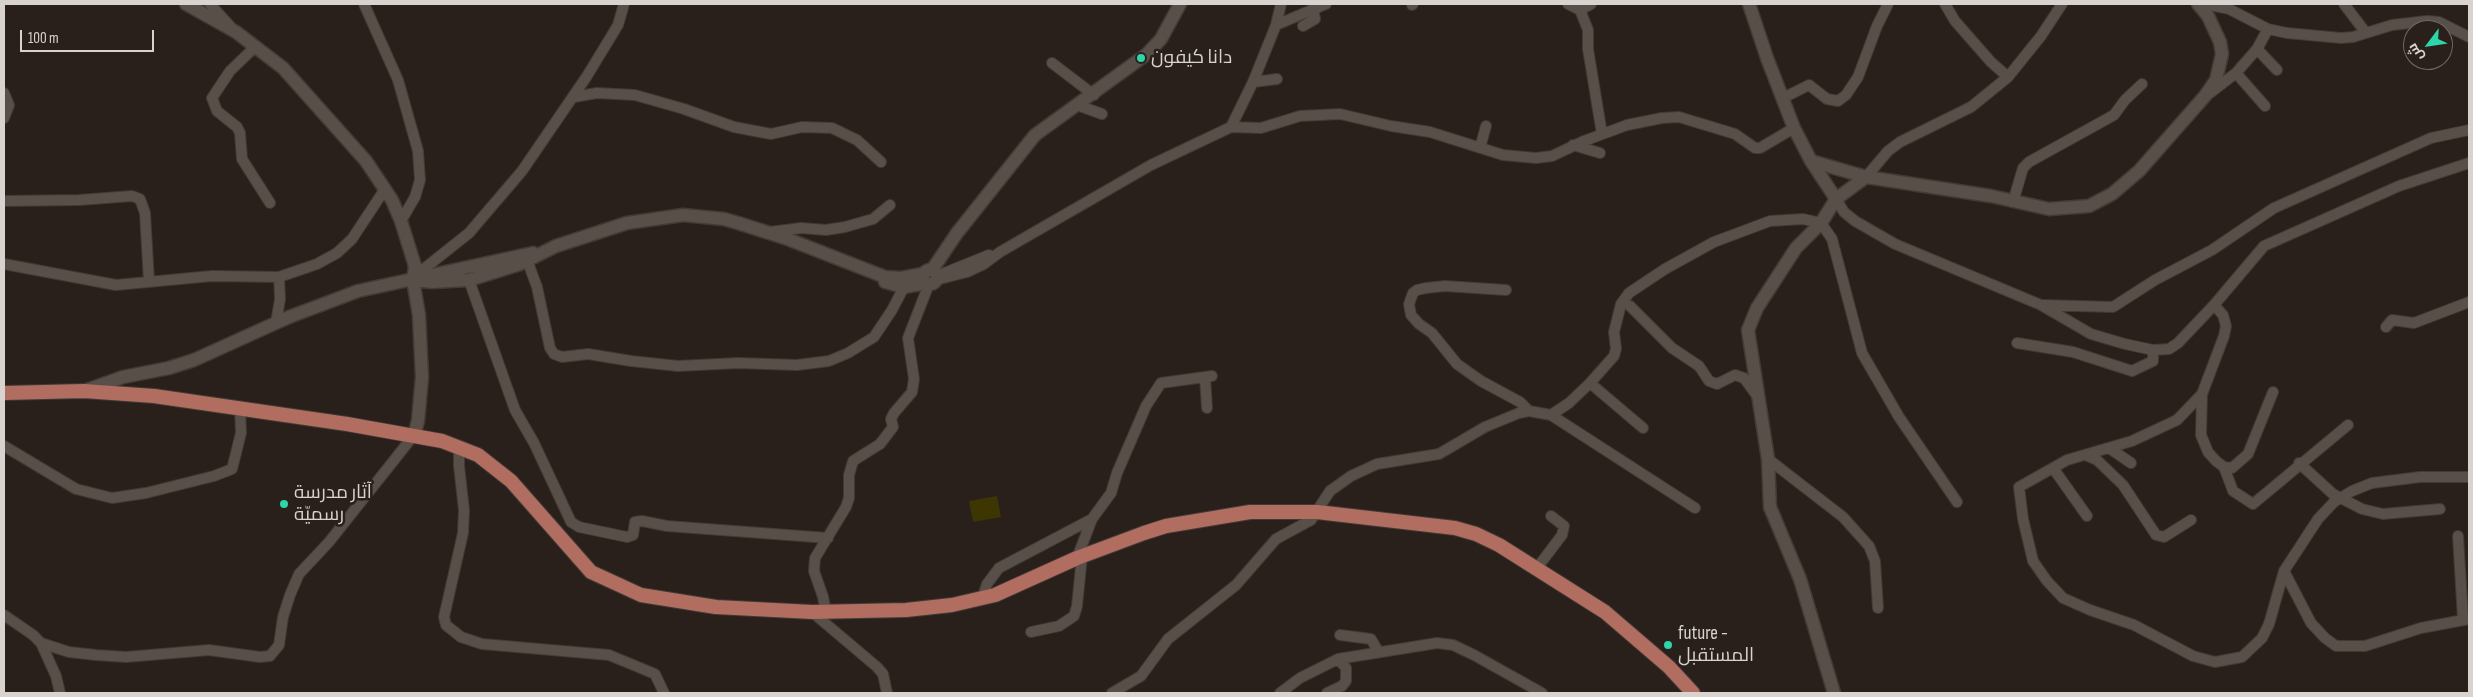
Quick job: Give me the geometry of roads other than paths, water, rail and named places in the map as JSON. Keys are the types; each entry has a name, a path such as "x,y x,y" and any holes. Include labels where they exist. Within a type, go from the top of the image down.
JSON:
{"main road":[{"path":"4,393 84,391 154,396 414,435 459,446 478,455 511,481 591,572 641,595 716,607 819,612 906,610 952,606 982,599 1018,586 1080,557 1166,526 1250,512 1317,512 1455,528 1476,534 1499,545 1605,612 1669,667 1693,693"}],"street":[{"path":"41,644 96,656 126,657 209,650 260,657 270,656 280,645 283,617 299,574 329,542 414,435 420,404 422,355 414,262 402,221 385,189 366,161 305,91 256,46 236,32 186,4"},
{"path":"210,4 236,32"},
{"path":"364,4 398,80 420,159 418,189 402,221"},
{"path":"414,276 469,233 522,171 574,96 618,25 624,4"},
{"path":"887,693 883,674 877,666 819,612 814,564 846,508 849,498 848,475 853,461 880,444 893,427 892,419 894,413 912,392 914,379 908,338 931,278 1002,175 1035,135 1077,104 1094,95 1147,54 1161,39 1180,4"},
{"path":"1231,127 1253,82 1276,24 1281,4"},
{"path":"1276,24 1326,4"},
{"path":"1568,4 1580,10 1588,30 1588,49 1602,134"},
{"path":"1580,10 1591,4"},
{"path":"1783,98 1809,85 1827,99 1838,100 1846,95 1858,77 1877,26 1888,4"},
{"path":"1945,4 1955,21 1991,62 2008,77"},
{"path":"1834,693 1800,579 1770,507 1768,459 1748,338 1749,325 1757,308 1796,248 1821,223 1836,199 1866,177 1888,151 1900,142 1971,107 2008,77 2041,36 2062,4"},
{"path":"1811,161 1866,177 1889,179 2048,209 2078,208 2112,194 2138,171 2205,96 2216,80 2222,54 2216,31 2208,16 2198,4"},
{"path":"2205,4 2229,9 2268,29 2287,33 2341,38 2392,25 2427,21 2439,22 2469,38"},
{"path":"2344,4 2366,33"},
{"path":"1753,5 1767,58 1794,128 1811,161 1844,212 1895,244 2041,305 2091,334 2124,344 2153,350 2169,349 2178,343 2214,305 2264,246 2399,186 2469,163"},
{"path":"1303,26 1314,20 1313,8"},
{"path":"2205,96 2236,73 2257,49 2268,29"},
{"path":"256,46 230,71 212,98 217,111 236,127 240,133 242,159 270,202"},
{"path":"2257,49 2277,70"},
{"path":"1052,63 1094,95"},
{"path":"2236,73 2265,106"},
{"path":"1253,82 1278,79"},
{"path":"2013,202 2024,168 2029,162 2114,115 2125,100 2142,84"},
{"path":"4,93 9,106 4,118"},
{"path":"574,96 597,93 635,95 684,109 734,127 772,134 802,127 832,128 857,140 881,162"},
{"path":"1077,104 1102,114"},
{"path":"845,263 857,272 904,287 931,278 967,272 984,264 1000,252 1151,165 1231,127 1261,128 1300,116 1340,114 1391,126 1430,132 1503,155 1536,158 1552,156 1573,145 1644,120 1679,117 1735,134 1755,148 1767,144 1794,128"},
{"path":"1480,148 1486,126"},
{"path":"2041,305 2113,307 2155,280 2212,250 2274,208 2431,138 2469,130"},
{"path":"1573,145 1600,153"},
{"path":"4,264 116,285 212,276 279,277 317,264 338,253 352,239 385,189"},
{"path":"4,201 79,200 132,196 140,199 145,213 149,281"},
{"path":"768,232 801,228 826,230 845,226 873,219 890,205"},
{"path":"84,391 122,377 169,368 194,360 276,323 358,291 414,276 542,252 627,223 666,216 683,215 724,219 768,232 845,263 893,278 931,278"},
{"path":"1551,415 1569,403 1614,356 1616,349 1614,332 1620,304 1639,286 1694,252 1759,224 1791,218 1821,223 1832,239 1837,253 1853,326 1862,353 1899,417 1957,502"},
{"path":"414,276 432,282 469,280 527,260 542,252"},
{"path":"527,260 537,287 550,348 554,354 562,357 588,354 678,366 738,363 797,364 829,361 848,353 874,337 892,310 904,287"},
{"path":"276,323 280,299 279,277"},
{"path":"469,280 515,410 534,443 571,522 579,527 627,538 633,535 635,522 642,521 667,526 828,538"},
{"path":"1506,290 1445,286 1426,288 1417,290 1409,304 1411,314 1415,320 1432,333 1457,364 1481,381 1520,402 1529,411"},
{"path":"2386,327 2392,320 2414,323 2469,302"},
{"path":"2214,305 2223,315 2226,326 2202,394 2201,435 2208,452 2224,467 2233,491 2253,504 2348,425"},
{"path":"1630,306 1672,348 1699,366 1709,382 1717,384 1735,375 1744,378 1758,397"},
{"path":"2017,343 2073,352 2132,371 2153,361 2153,350"},
{"path":"1031,632 1059,626 1074,616 1077,606 1080,557 1092,519 1111,493 1117,473 1146,406 1161,383 1209,376 1207,408"},
{"path":"1590,383 1643,428"},
{"path":"2224,467 2232,468 2248,454 2274,392"},
{"path":"2202,394 2177,420 2132,441 2067,460 2020,487 2023,519 2033,561 2046,581 2063,598 2090,610 2134,625 2193,656 2215,662 2230,661 2242,657 2262,638 2269,624 2284,571 2318,519 2340,498 2372,482 2420,478 2469,477"},
{"path":"4,446 76,490 112,498 146,493 214,476 232,469 241,433 240,408"},
{"path":"1112,693 1123,691 1141,676 1168,639 1240,581 1276,539 1312,520 1330,491 1351,476 1370,466 1438,454 1499,420 1529,411 1551,415 1695,508"},
{"path":"459,446 464,510 463,533 444,617 446,625 461,637 482,644 609,655 654,674 664,693"},
{"path":"2109,448 2131,463"},
{"path":"2086,455 2097,460 2122,485 2156,535 2164,537 2191,520"},
{"path":"1768,459 1843,517 1869,546 1875,561 1878,608"},
{"path":"2300,463 2340,498 2362,508 2383,514 2440,509"},
{"path":"2053,468 2087,516"},
{"path":"1537,568 1562,535 1564,526 1551,516"},
{"path":"982,599 987,584 999,568 1092,519"},
{"path":"2284,571 2312,623 2326,638 2336,646 2365,646 2421,628 2466,619 2458,536"},
{"path":"4,615 32,635 41,644 56,676 60,693"},
{"path":"1340,635 1372,639 1378,651"},
{"path":"1280,693 1315,670 1338,659 1423,643 1453,645 1542,693"},
{"path":"1327,693 1342,686 1346,681 1346,668 1338,659"}],"place":[{"name":"دانا كيفون","path":"1141,58"},
{"name":"آثار مدرسة رسميّة","path":"284,504"},
{"name":"future - المستقبل","path":"1668,645"}]}
